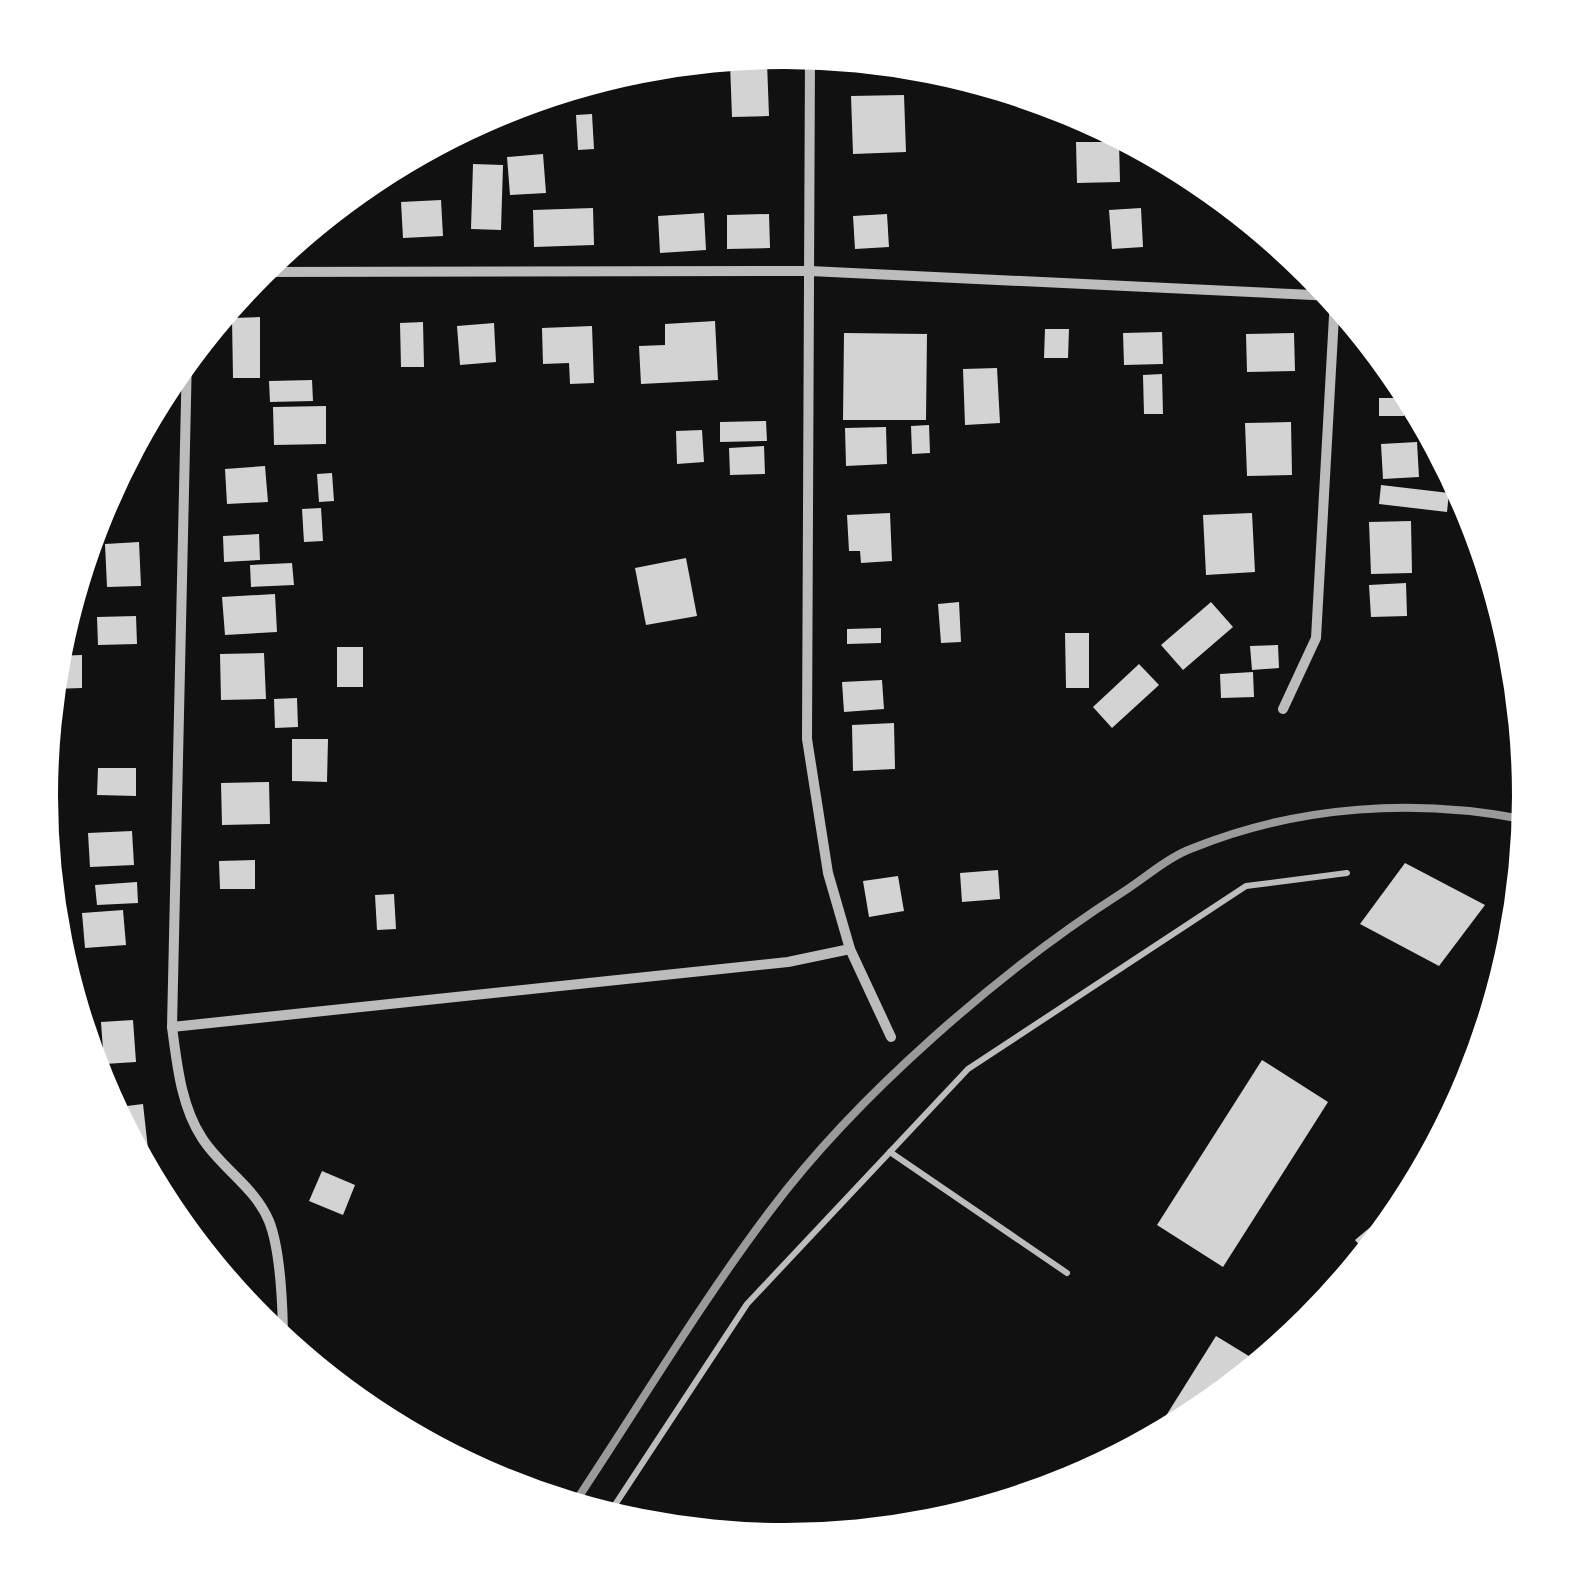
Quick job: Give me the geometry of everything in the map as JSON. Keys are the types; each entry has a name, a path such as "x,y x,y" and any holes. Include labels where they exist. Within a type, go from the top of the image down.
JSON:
{"street":[{"path":"810,70 807,738 828,873 850,950 891,1037"},
{"path":"282,272 810,271 1312,296"},
{"path":"1283,709 1316,638 1333,318"},
{"path":"186,383 172,1027 180,1085 201,1137 252,1194 270,1223 283,1322"},
{"path":"172,1027 788,962 850,950"}],"lane":[{"path":"616,1504 747,1304 968,1069 1246,886 1347,873"},
{"path":"890,1152 1067,1273"}],"building":[{"path":"767,70 769,116 732,117 730,72"},
{"path":"904,95 906,152 853,154 851,96"},
{"path":"592,114 594,149 578,150 576,115"},
{"path":"1076,142 1103,142 1119,150 1120,182 1077,183"},
{"path":"543,154 546,193 510,195 507,157"},
{"path":"473,164 503,165 501,230 471,229"},
{"path":"441,200 443,236 403,238 401,202"},
{"path":"593,208 594,245 534,247 533,210"},
{"path":"1141,208 1143,247 1112,249 1109,210"},
{"path":"704,213 706,250 660,253 658,216"},
{"path":"769,214 770,248 727,249 727,215"},
{"path":"887,214 889,247 855,249 853,216"},
{"path":"260,317 260,378 233,378 232,324 237,318"},
{"path":"715,321 718,380 641,384 639,346 665,345 665,324"},
{"path":"423,322 424,367 401,367 400,323"},
{"path":"494,323 496,362 460,365 457,326"},
{"path":"592,326 594,383 570,384 569,363 543,364 542,328"},
{"path":"1045,329 1069,329 1068,358 1044,358"},
{"path":"1162,332 1163,364 1124,365 1123,333"},
{"path":"844,333 927,334 926,420 843,420"},
{"path":"1294,333 1295,371 1247,372 1246,334"},
{"path":"997,368 1000,423 965,425 963,369"},
{"path":"1162,374 1163,414 1144,414 1143,375"},
{"path":"312,380 313,401 270,402 269,381"},
{"path":"1379,398 1394,398 1404,415 1404,416 1379,416"},
{"path":"326,406 326,444 274,445 273,407"},
{"path":"766,421 767,441 720,442 720,422"},
{"path":"1291,422 1292,475 1247,476 1245,423"},
{"path":"929,425 930,453 912,454 911,426"},
{"path":"886,427 887,464 846,466 845,428"},
{"path":"702,430 704,462 677,464 676,431"},
{"path":"1417,442 1419,477 1383,479 1381,444"},
{"path":"764,446 765,474 730,475 729,448"},
{"path":"265,466 268,502 227,504 225,469"},
{"path":"332,473 334,501 319,502 317,474"},
{"path":"1381,485 1445,493 1448,499 1447,512 1379,504"},
{"path":"321,508 323,541 304,542 302,509"},
{"path":"890,513 892,561 861,563 860,551 849,551 847,515"},
{"path":"1252,513 1255,572 1206,575 1203,515"},
{"path":"1411,521 1412,573 1371,574 1369,522"},
{"path":"259,534 260,560 224,562 223,536"},
{"path":"139,542 141,586 107,587 105,544"},
{"path":"686,558 697,616 646,625 635,568"},
{"path":"292,563 294,585 251,587 250,565"},
{"path":"1406,583 1407,616 1371,617 1369,585"},
{"path":"275,594 277,632 225,635 222,597"},
{"path":"959,602 961,642 941,643 938,604"},
{"path":"1211,602 1233,627 1183,670 1161,645"},
{"path":"136,616 137,644 98,645 97,617"},
{"path":"881,628 881,643 847,644 847,629"},
{"path":"1065,633 1089,633 1089,688 1066,688"},
{"path":"1278,645 1279,668 1252,670 1250,646"},
{"path":"337,647 363,647 363,687 337,687"},
{"path":"264,653 266,699 221,700 220,654"},
{"path":"71,655 82,655 82,688 66,689"},
{"path":"1139,664 1159,685 1112,728 1093,707"},
{"path":"1253,672 1254,697 1221,698 1220,674"},
{"path":"882,680 884,709 844,712 842,682"},
{"path":"297,698 298,727 275,728 274,699"},
{"path":"894,723 895,769 853,771 852,725"},
{"path":"292,739 328,739 327,782 292,781"},
{"path":"98,768 136,768 136,796 97,795"},
{"path":"269,782 270,824 222,825 221,783"},
{"path":"132,831 134,865 90,867 88,833"},
{"path":"255,860 255,889 220,889 219,861"},
{"path":"1405,863 1485,905 1439,966 1360,924"},
{"path":"998,870 1000,899 962,902 960,873"},
{"path":"898,876 904,911 869,917 863,881"},
{"path":"137,882 138,903 97,905 95,885"},
{"path":"394,894 396,929 377,930 375,895"},
{"path":"123,910 126,945 85,948 82,913"},
{"path":"133,1020 136,1062 109,1064 101,1022"},
{"path":"1262,1060 1328,1102 1223,1267 1157,1225"},
{"path":"143,1104 148,1146 133,1118 127,1106"},
{"path":"322,1171 355,1185 343,1215 309,1201"},
{"path":"1216,1336 1249,1356 1228,1374 1166,1416"}],"railway":[{"path":"580,1494 718,1283 805,1167 933,1037 1076,923 1184,852 1275,822 1316,814 1401,808 1512,817"}]}
